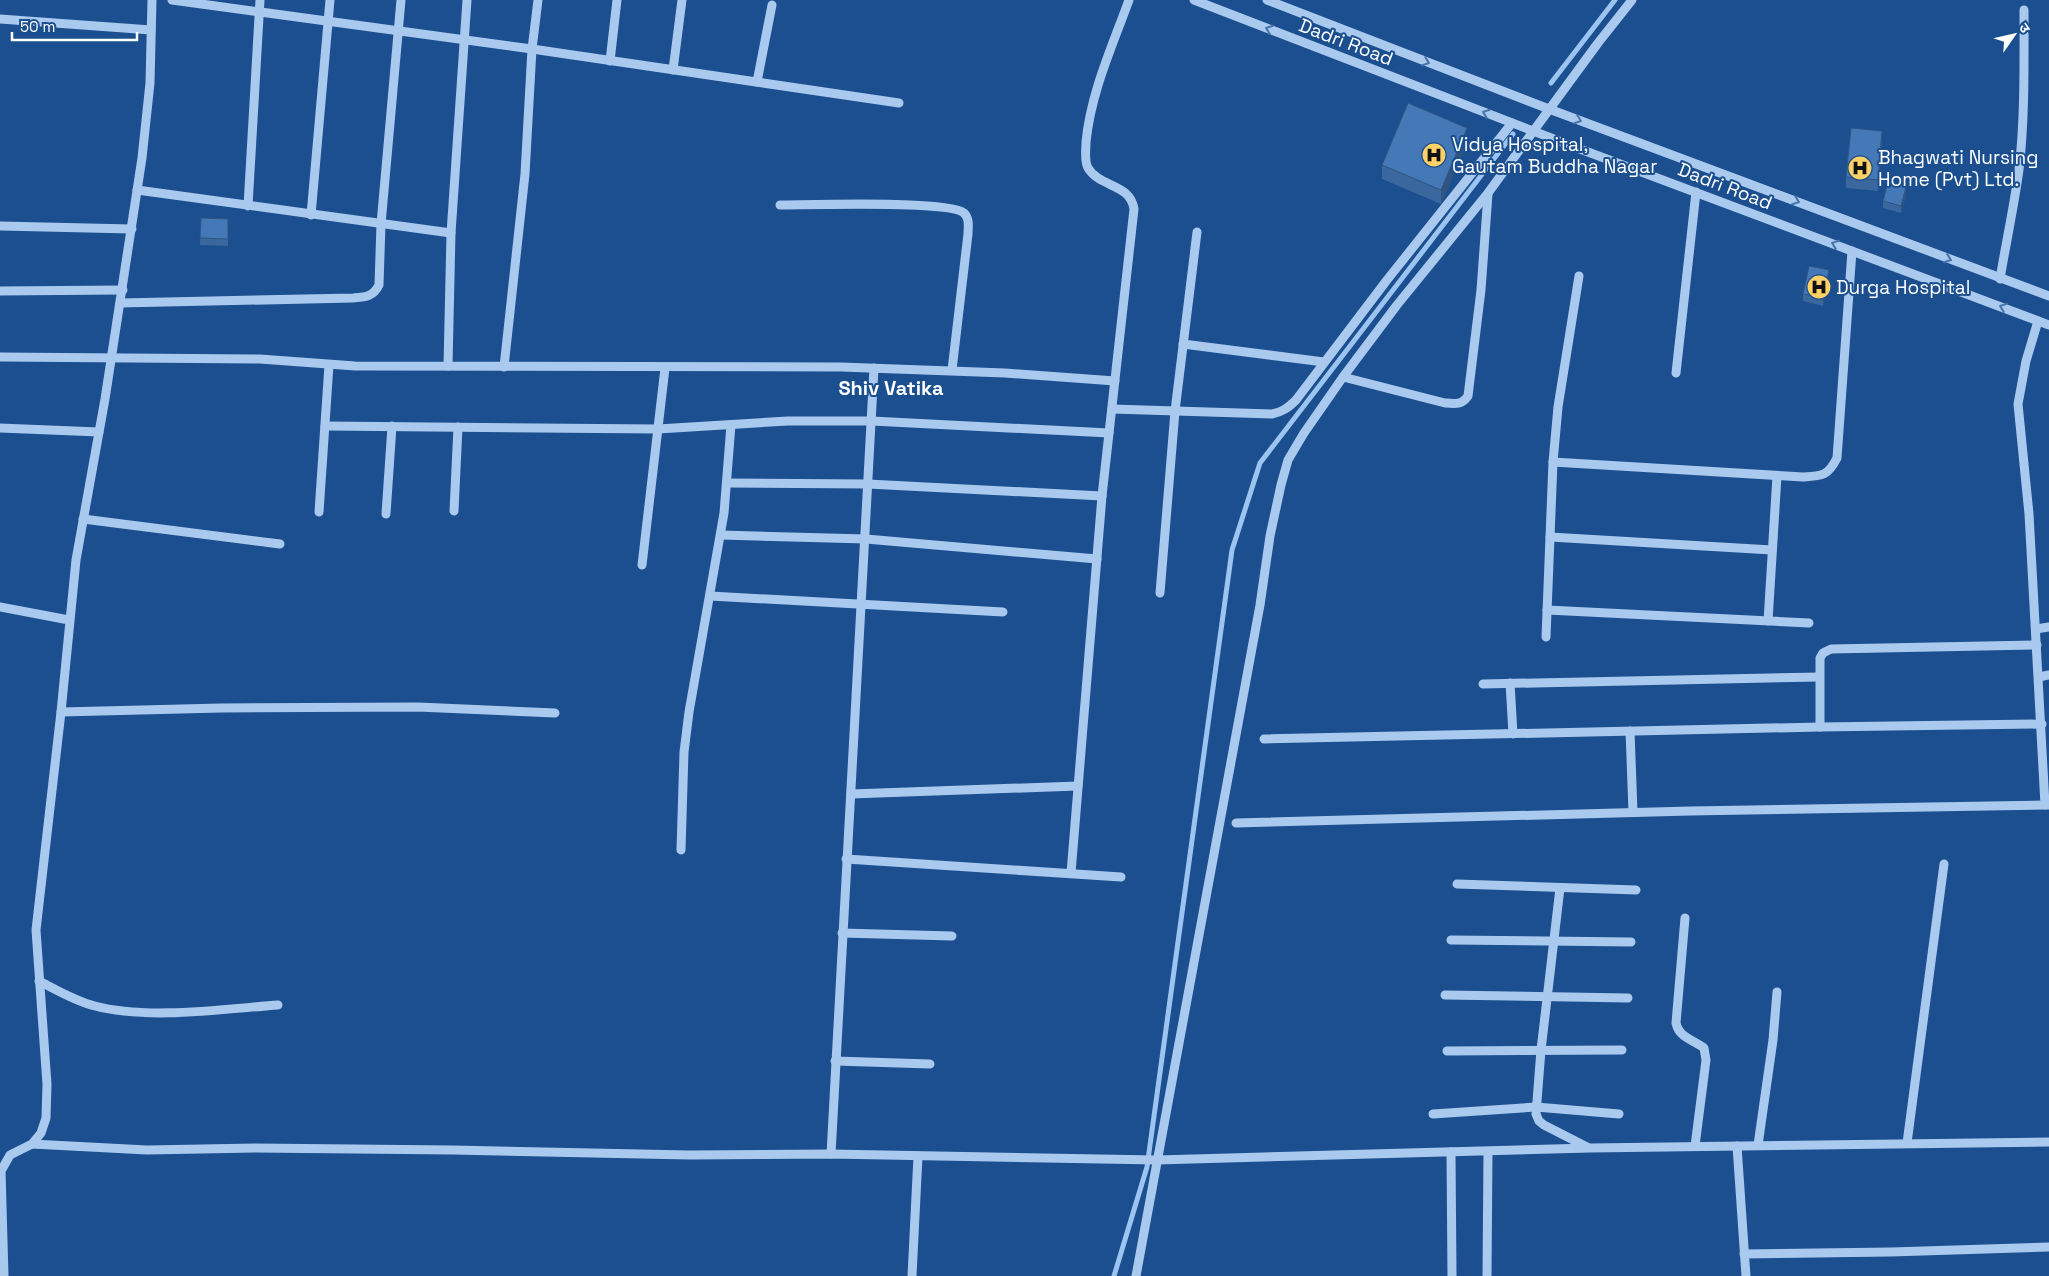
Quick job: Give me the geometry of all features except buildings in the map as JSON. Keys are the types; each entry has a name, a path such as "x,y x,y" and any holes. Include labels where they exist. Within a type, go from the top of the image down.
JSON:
{"street":[{"path":"4,1276 0,1179 3,1160 32,1144 42,1133 48,1103 44,1020 39,981 36,930 76,560 123,290 138,190 150,83 152,0"},
{"path":"172,0 532,48 899,103"},
{"path":"248,206 260,0"},
{"path":"311,214 330,0"},
{"path":"120,304 367,297 375,293 379,285 381,224 401,0"},
{"path":"448,366 451,233 467,0"},
{"path":"504,367 525,174 532,48 538,0"},
{"path":"610,60 618,0"},
{"path":"673,70 682,0"},
{"path":"1071,874 1102,496 1134,209 1128,194 1120,188 1092,175 1086,166 1085,154 1088,121 1095,91 1130,0"},
{"name":"Dadri Road","path":"1194,0 1512,123 2049,324"},
{"name":"Dadri Road","path":"1267,0 1549,110 2049,296"},
{"path":"1136,1276 1150,1159 1280,485 1288,460 1343,377 1397,305 1488,193 1598,43 1632,0"},
{"path":"757,82 772,5"},
{"path":"2000,279 2019,171 2024,97 2024,10"},
{"path":"0,19 151,30"},
{"path":"1112,409 1280,412 1287,408 1296,400 1387,280 1512,123"},
{"path":"138,190 451,233"},
{"path":"1676,373 1696,192"},
{"path":"1343,377 1445,403 1458,404 1468,396 1481,290 1488,193"},
{"path":"780,205 926,206 958,209 965,213 968,222 968,234 952,370"},
{"path":"0,226 132,229"},
{"path":"1160,592 1175,411 1197,232"},
{"path":"1553,462 1777,476 1819,477 1831,470 1837,458 1852,251"},
{"path":"1546,637 1553,462 1558,407 1579,276"},
{"path":"0,291 123,290"},
{"path":"1236,823 1633,812 2047,805 2029,514 2018,404 2026,361 2038,320"},
{"path":"1183,344 1324,362"},
{"path":"0,357 260,359 329,365 874,368 952,370 1115,381"},
{"path":"320,512 329,365"},
{"path":"642,565 665,368"},
{"path":"831,1154 874,368"},
{"path":"325,426 658,429 788,421 872,421 1109,433"},
{"path":"681,850 684,752 689,712 721,536 731,425"},
{"path":"386,514 392,426"},
{"path":"454,511 458,427"},
{"path":"0,428 99,432"},
{"path":"1768,621 1777,476"},
{"path":"727,483 868,484 1102,496"},
{"path":"83,519 280,544"},
{"path":"721,536 866,540 1097,559"},
{"path":"1550,537 1772,550"},
{"path":"710,596 1003,612"},
{"path":"0,607 69,620"},
{"path":"1547,610 1809,623"},
{"path":"2036,629 2049,627"},
{"path":"1820,727 1820,658 1823,653 1831,649 2037,645"},
{"path":"2039,677 2049,675"},
{"path":"1483,684 1819,677"},
{"path":"1510,684 1513,734"},
{"path":"61,712 418,706 555,713"},
{"path":"1264,739 2042,724"},
{"path":"1630,731 1633,812"},
{"path":"850,794 1078,786"},
{"path":"846,859 1121,877"},
{"path":"1907,1143 1944,864"},
{"path":"1457,884 1636,890"},
{"path":"1560,888 1536,1107 1538,1121 1590,1148"},
{"path":"1685,918 1676,1023 1679,1031 1684,1036 1704,1048 1706,1060 1695,1146"},
{"path":"842,933 952,936"},
{"path":"1451,940 1631,942"},
{"path":"39,981 95,1006 128,1010 161,1013 278,1005"},
{"path":"1758,1145 1771,1054 1777,992"},
{"path":"1445,995 1628,998"},
{"path":"1447,1051 1622,1050"},
{"path":"836,1060 930,1064"},
{"path":"1433,1114 1536,1107 1619,1114"},
{"path":"32,1144 148,1150 255,1148 689,1155 831,1154 1150,1159 1695,1146 2049,1142"},
{"path":"1737,1146 1746,1276"},
{"path":"1450,1152 1452,1276"},
{"path":"1487,1276 1488,1152"},
{"path":"912,1276 918,1156"},
{"path":"1744,1254 2049,1247"}],"waterway":[{"path":"1551,83 1615,0"},
{"path":"1114,1276 1147,1167 1232,550 1260,463 1513,134"}],"place":[{"name":"Vidya Hospital, Gautam Buddha Nagar","path":"1434,155"},
{"name":"Bhagwati Nursing Home (Pvt) Ltd.","path":"1860,168"},
{"name":"Durga Hospital","path":"1819,287"}],"district":[{"name":"Shiv Vatika","path":"891,388"}]}
